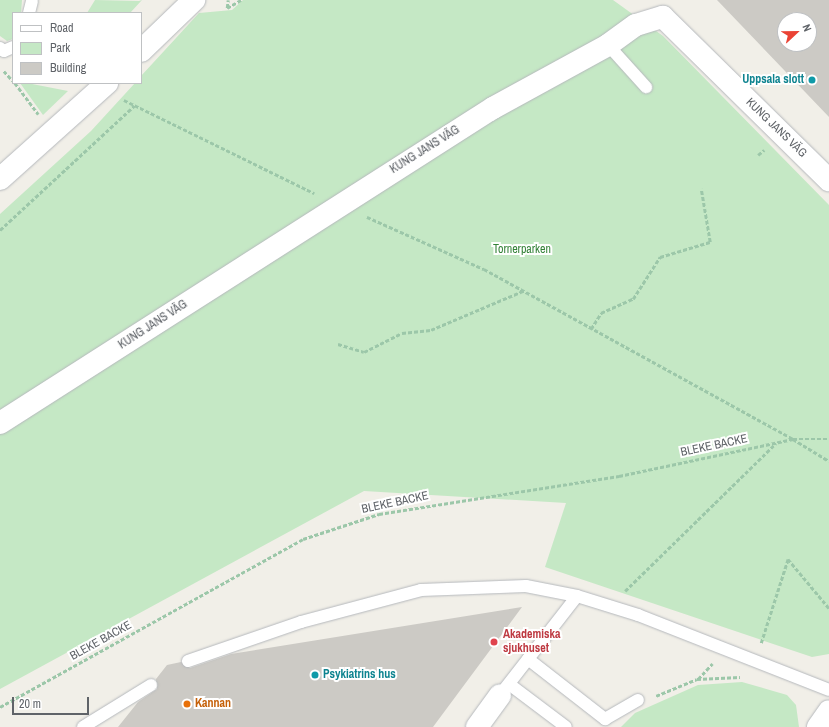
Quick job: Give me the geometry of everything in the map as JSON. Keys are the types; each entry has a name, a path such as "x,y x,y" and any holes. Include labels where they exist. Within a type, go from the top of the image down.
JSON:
{"street":[{"path":"142,51 194,0"},
{"name":"KUNG JANS VÄG","path":"0,423 493,108 608,45 636,25 664,17 829,180"},
{"path":"0,179 105,85"},
{"path":"477,727 505,689"},
{"path":"818,727 829,711"}],"lane":[{"path":"608,45 646,87"},
{"path":"0,48 4,51 12,47"},
{"path":"188,661 301,622 421,590 526,586 578,596 829,690"},
{"path":"566,727 505,689 578,596"},
{"path":"528,659 605,719 644,699"},
{"path":"83,727 151,685"}],"path":[{"path":"228,0 227,8 241,0"},
{"path":"0,66 12,80"},
{"path":"15,84 41,119"},
{"path":"105,85 134,106 339,205 484,269 792,439 829,461"},
{"path":"0,230 134,106"},
{"path":"591,329 601,313 634,299 660,257 710,242 701,189"},
{"path":"338,344 364,352 402,333 431,330 523,291"},
{"name":"BLEKE BACKE","path":"0,707 302,539 379,514 619,476 792,439 829,438"},
{"path":"624,592 776,443"},
{"path":"760,646 788,559 829,608"},
{"path":"697,679 713,663"},
{"path":"644,699 697,679 745,676"}],"green space":[{"path":"0,0 22,0 21,12 12,12 12,39 7,41 0,36"},
{"path":"95,0 142,0 131,12 88,12"},
{"name":"Tornerparken","path":"243,0 613,0 663,36 829,205 829,654 812,657 545,567 566,503 364,491 0,689 0,214 91,131 134,84 142,84 142,75 199,13 232,10"},
{"path":"21,84 32,84 68,91 43,115"},
{"path":"742,682 787,695 796,705 799,727 621,727 635,713 698,685"}],"building":[{"name":"Uppsala slott","path":"717,0 829,0 829,117"},
{"name":"Psykiatrins hus","path":"522,607 433,727 118,727 138,702 157,689 156,679 167,665 181,662 190,668 231,654"}],"place":[{"name":"Uppsala slott","path":"812,80"},
{"name":"Akademiska sjukhuset","path":"494,642"},
{"name":"Psykiatrins hus","path":"315,675"},
{"name":"Kannan","path":"187,704"}]}
